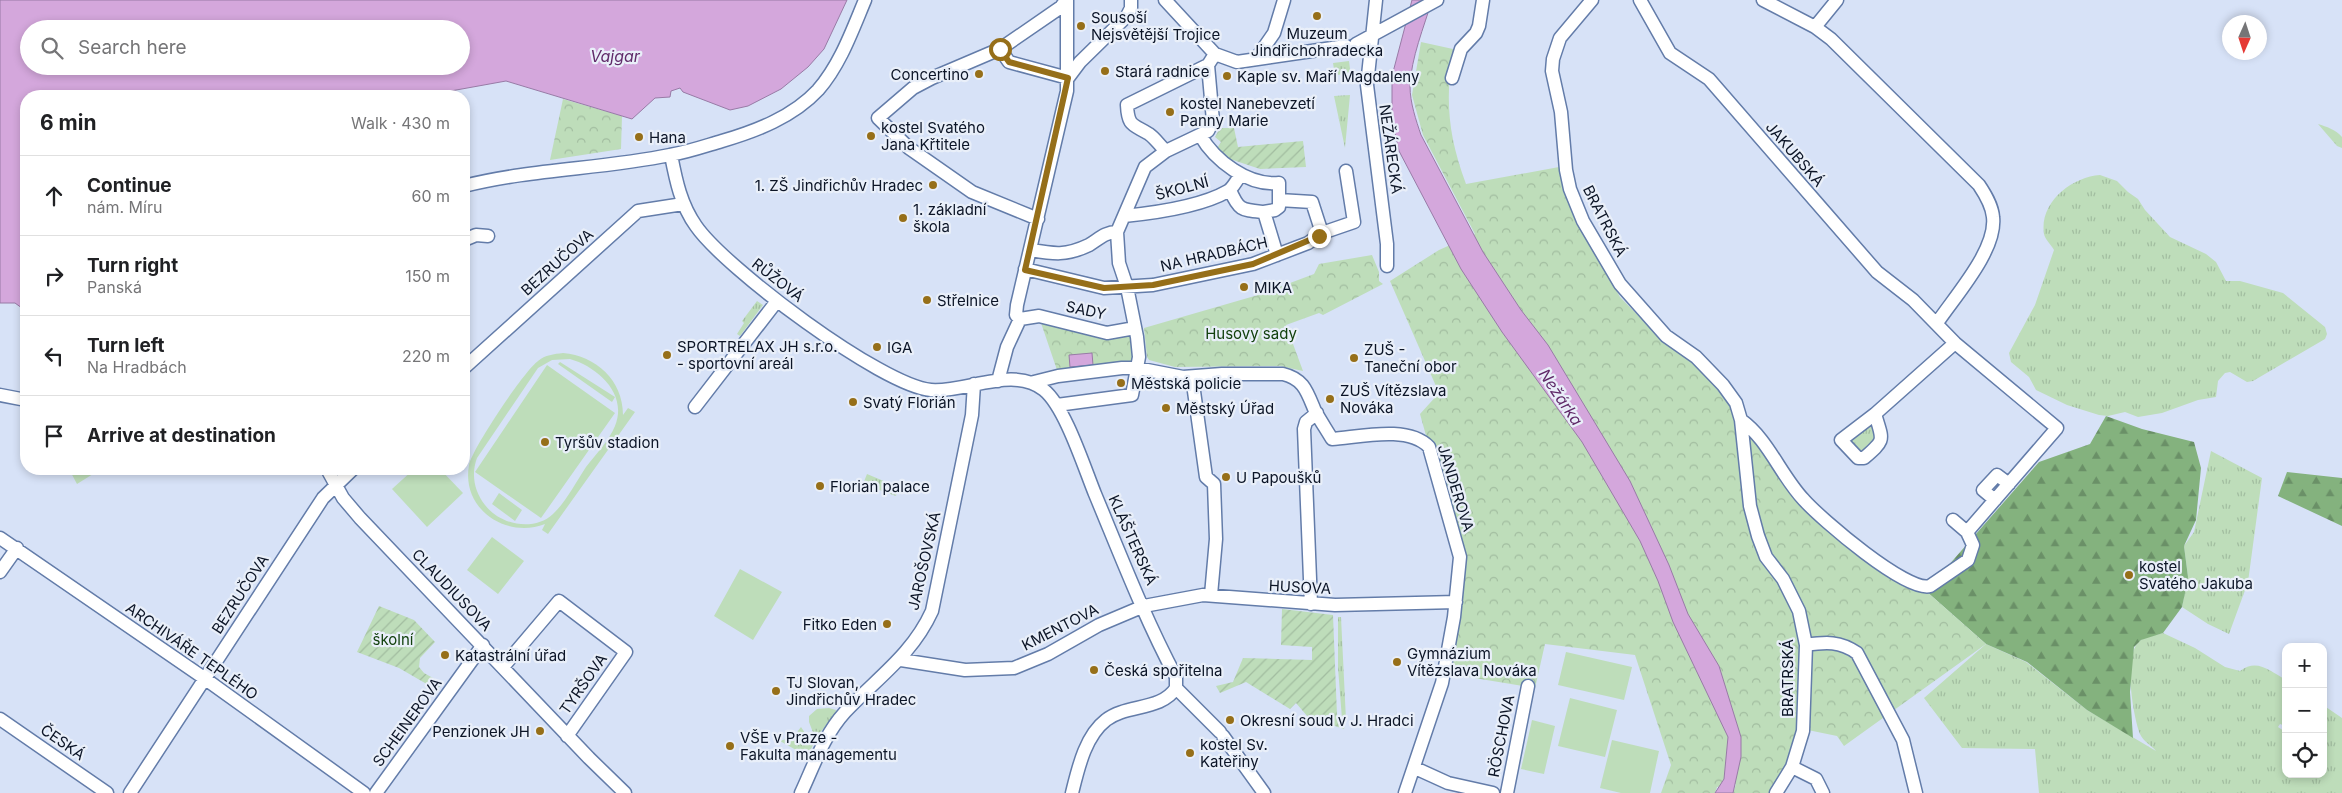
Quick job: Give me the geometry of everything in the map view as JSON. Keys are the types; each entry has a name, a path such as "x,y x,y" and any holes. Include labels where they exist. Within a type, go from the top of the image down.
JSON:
{"street":[{"path":"470,185 550,171 671,155 745,134 772,122 808,100 823,83 836,64 865,0"},
{"path":"1038,220 972,192 909,148 878,118 913,88 1000,49 1060,7 1067,0"},
{"path":"998,381 1007,347 1020,318 1016,315 1016,305 1038,220 1068,78 1067,0"},
{"path":"1068,78 1080,62 1127,16 1131,8 1131,0"},
{"path":"1057,406 1132,395 1139,357 1127,287 1118,263 1117,232 1145,167 1166,151 1208,131 1213,121 1212,59 1165,0"},
{"path":"1256,59 1274,34 1284,0"},
{"name":"NEŽÁRECKÁ","path":"1376,0 1367,85 1368,108 1387,244 1387,266"},
{"path":"1166,151 1150,135 1134,128 1131,123 1128,105 1212,59 1237,62 1351,45 1371,37 1437,0"},
{"path":"1452,78 1461,49 1476,33 1479,26 1484,0"},
{"name":"BRATRSKÁ","path":"1592,0 1560,38 1553,59 1552,71 1561,112 1566,170 1570,188 1583,221 1620,284 1666,336 1696,357 1723,385 1736,403 1741,420 1746,478 1758,536 1766,557 1784,579 1799,611 1806,645 1802,731 1792,767 1776,793"},
{"name":"JAKUBSKÁ","path":"1640,0 1670,52 1709,79 1877,272 1913,300 1955,343 2057,428 2009,484 1997,475 1983,490 1995,500 1967,532"},
{"path":"1763,0 1815,27 1831,39 1979,185 1988,201 1993,218 1990,240 1982,257 1937,323"},
{"path":"1815,27 1837,0"},
{"path":"1000,49 1009,62 1068,78"},
{"path":"1200,135 1205,144 1240,176 1279,183 1279,207 1275,210 1264,212 1245,210 1236,205 1230,190"},
{"name":"RŮŽOVÁ","path":"671,155 683,204 696,226 716,249 750,280 777,301 868,362 915,386 935,390 998,381 1022,380 1034,382"},
{"name":"NA HRADBÁCH","path":"1025,270 1096,287 1127,287 1153,285 1253,264 1308,242 1322,233 1354,222 1346,171"},
{"name":"ŠKOLNÍ","path":"1124,216 1177,208 1216,196 1230,190 1240,176"},
{"path":"1279,200 1312,202 1322,233"},
{"name":"BEZRUČOVA","path":"470,363 638,211 683,204"},
{"path":"1264,212 1278,255"},
{"path":"1031,250 1059,255 1088,245 1109,232 1117,232"},
{"path":"470,238 476,235 488,236"},
{"path":"695,407 777,301"},
{"name":"SADY","path":"1020,318 1039,316 1108,333 1135,328"},
{"path":"1875,414 1955,343"},
{"name":"JANDEROVA","path":"1034,382 1058,376 1137,368 1174,376 1192,377 1222,374 1283,374 1292,376 1304,384 1317,413 1332,438 1398,434 1417,437 1429,447 1460,556 1456,602"},
{"path":"1192,377 1206,477 1214,484 1216,539 1211,595"},
{"name":"KLÁŠTERSKÁ","path":"1034,382 1049,393 1057,406 1176,677 1176,688"},
{"name":"JAROŠOVSKÁ","path":"801,793 823,744 845,713 900,660 922,630 932,611 972,415 974,384"},
{"path":"0,395 20,399"},
{"path":"1312,604 1304,429 1306,422 1317,413"},
{"name":"BRATRSKÁ","path":"1741,420 1755,429 1762,443 1804,500 1853,543 1906,581 1926,587 1930,586 1968,560 1973,545 1967,532"},
{"name":"CLAUDIUSOVA","path":"330,475 335,485 360,518 483,645 567,736 625,793"},
{"name":"BEZRUČOVA","path":"130,793 322,498 346,475"},
{"path":"1952,520 1967,532"},
{"name":"ARCHIVÁŘE TEPLÉHO","path":"0,538 18,548 204,678 364,793"},
{"path":"0,572 18,548"},
{"name":"HUSOVA","path":"1144,606 1211,595 1312,604 1456,602"},
{"name":"TYRŠOVA","path":"503,667 559,601 626,652 567,736"},
{"path":"1406,793 1442,682 1456,602"},
{"name":"KMENTOVA","path":"900,660 965,670 1014,668 1048,654 1099,625 1144,606"},
{"path":"1806,645 1827,642 1846,646 1857,654 1903,740 1916,793"},
{"name":"SCHEINEROVA","path":"376,793 483,645"},
{"name":"RÖSCHOVA","path":"1506,793 1528,686"},
{"path":"1072,793 1083,756 1099,726 1108,718 1168,698 1176,688 1222,734 1264,793"},
{"name":"ČESKÁ","path":"0,718 107,793"},
{"path":"1792,767 1816,779 1823,793"},
{"path":"1415,768 1448,783 1493,793"}],"green space":[{"path":"1421,42 1453,49 1449,85 1450,118 1455,150 1466,184 1559,167 1590,243 1620,297 1661,339 1693,360 1715,380 1802,502 1926,591 1986,644 1844,746 1837,736 1798,728 1784,776 1770,793 1733,793 1736,784 1717,787 1715,793 1661,793 1671,765 1635,655 1545,644 1535,688 1444,673 1460,557 1420,414 1439,393 1390,281 1439,250 1475,234 1423,135 1412,95"},
{"path":"1349,61 1350,69 1348,74 1335,75 1333,63"},
{"path":"1350,95 1345,148 1334,96"},
{"path":"563,99 622,116 621,149 550,160"},
{"path":"2318,124 2331,129 2342,137 2342,148 2337,146"},
{"path":"1220,128 1234,128 1238,147 1303,141 1306,167 1260,169 1233,160 1231,162 1216,150 1221,142 1215,137"},
{"path":"2100,175 2117,181 2138,199 2145,210 2170,237 2206,254 2216,262 2226,281 2240,281 2283,293 2325,327 2327,334 2325,339 2253,381 2247,382 2230,372 2225,373 2218,381 2216,397 2198,400 2162,413 2138,417 2125,412 2108,416 2099,415 2067,405 2036,390 2029,377 2011,362 2009,353 2035,305 2054,250 2044,234 2044,222 2052,202 2060,193 2079,181"},
{"name":"Husovy sady","path":"1372,255 1379,272 1379,281 1383,284 1323,315 1319,313 1286,325 1303,371 1280,366 1175,367 1149,360 1147,357 1144,328 1258,295 1314,274 1319,264"},
{"path":"757,301 763,305 740,336 737,334 744,323 742,321"},
{"path":"1040,320 1081,329 1086,335 1099,337 1132,334 1135,359 1133,363 1057,370"},
{"name":"Tyršův stadion","path":"563,353 575,355 596,365 613,381 622,402 623,415 628,408 635,412 548,534 542,530 545,524 530,528 516,527 502,524 489,517 479,507 472,495 468,481 472,456 488,428 531,368 541,359","holes":["570,359 591,368 608,384 614,393 617,403 618,414 615,426 606,442 586,467 567,498 545,520 536,523 518,524 491,512 478,494 474,476 475,464 477,458 538,368 552,360"]},
{"path":"560,362 615,397 612,402 558,364"},
{"name":"Tyršův stadion","path":"547,365 615,413 541,518 475,472"},
{"path":"2106,416 2142,429 2194,442 2201,468 2196,520 2184,546 2188,577 2182,607 2163,633 2141,640 2134,647 2130,692 2133,738 2087,710 2027,662 1986,644 1926,591 2039,462 2090,444"},
{"path":"1873,422 1878,442 1863,454 1850,440"},
{"path":"2211,451 2262,478 2248,582 2229,634 2208,624 2182,607 2188,577 2184,546 2194,532"},
{"path":"2287,472 2342,478 2342,526 2278,496"},
{"path":"867,474 898,487 896,496 863,484"},
{"path":"72,475 91,475 77,484"},
{"path":"407,475 446,475 463,493 427,527 392,489"},
{"path":"499,493 522,510 515,521 492,504"},
{"path":"492,537 524,561 498,594 467,570"},
{"path":"740,569 782,592 753,640 714,616"},
{"name":"školní","path":"379,606 414,620 435,642 420,658 419,667 424,673 442,683 437,690 399,668 357,652"},
{"path":"1282,609 1333,615 1337,715 1346,720 1344,729 1308,717 1296,703 1290,709 1246,682 1220,693 1216,686 1233,682 1243,658 1312,660 1312,647 1281,645"},
{"path":"1338,617 1341,617 1346,720 1342,719 1338,668"},
{"path":"2163,633 2195,648 2225,667 2240,671 2246,667 2258,666 2282,678 2282,725 2280,724 2278,727 2282,730 2282,778 2327,778 2327,708 2342,718 2342,793 2039,793 2035,749 1962,748 1924,698 1986,644 2026,662 2087,710 2156,751 2140,734 2132,700 2130,670 2132,657 2135,647 2141,640"},
{"path":"1566,652 1632,667 1624,700 1558,685"},
{"path":"1570,698 1617,710 1605,757 1558,746"},
{"path":"829,708 836,710 835,714 819,734 814,735 809,722 809,716 817,709"},
{"path":"1532,720 1555,726 1544,774 1521,769"},
{"path":"801,727 813,745 809,753 805,755 780,741 794,736"},
{"path":"1612,740 1659,751 1650,793 1621,793 1600,788"}],"water":[{"name":"Vajgar","path":"0,0 847,0 824,49 808,67 781,89 748,106 730,110 683,92 680,88 671,91 670,97 655,98 632,119 506,81 456,90 20,90 20,307 15,303 0,303"},
{"name":"Nežárka","path":"1412,0 1432,0 1415,54 1410,86 1412,105 1421,135 1483,252 1521,310 1548,345 1630,481 1669,565 1688,614 1719,666 1741,737 1741,757 1733,793 1715,793 1724,779 1728,737 1673,622 1658,581 1640,541 1582,442 1502,332 1461,269 1399,151 1392,119 1392,76"},
{"path":"1092,353 1093,365 1070,367 1069,355"}],"place":[{"name":"Muzeum Jindřichohradecka","path":"1317,16"},
{"name":"Sousoší Nejsvětější Trojice","path":"1081,26"},
{"name":"Stará radnice","path":"1105,71"},
{"name":"Concertino","path":"979,74"},
{"name":"Kaple sv. Maří Magdaleny","path":"1227,76"},
{"name":"kostel Nanebevzetí Panny Marie","path":"1170,112"},
{"name":"kostel Svatého Jana Křtitele","path":"871,136"},
{"name":"Hana","path":"639,137"},
{"name":"1. ZŠ Jindřichův Hradec","path":"933,185"},
{"name":"1. základní škola","path":"903,218"},
{"name":"MIKA","path":"1244,287"},
{"name":"Střelnice","path":"927,300"},
{"name":"IGA","path":"877,347"},
{"name":"SPORTRELAX JH s.r.o. - sportovní areál","path":"667,355"},
{"name":"ZUŠ - Taneční obor","path":"1354,358"},
{"name":"Městská policie","path":"1121,383"},
{"name":"ZUŠ Vítězslava Nováka","path":"1330,399"},
{"name":"Svatý Florián","path":"853,402"},
{"name":"Městský Úřad","path":"1166,408"},
{"name":"Tyršův stadion","path":"545,442"},
{"name":"U Papoušků","path":"1226,477"},
{"name":"Florian palace","path":"820,486"},
{"name":"kostel Svatého Jakuba","path":"2129,575"},
{"name":"Fitko Eden","path":"887,624"},
{"name":"Katastrální úřad","path":"445,655"},
{"name":"Gymnázium Vítězslava Nováka","path":"1397,662"},
{"name":"Česká spořitelna","path":"1094,670"},
{"name":"TJ Slovan, Jindřichův Hradec","path":"776,691"},
{"name":"Okresní soud v J. Hradci","path":"1230,720"},
{"name":"Penzionek JH","path":"540,731"},
{"name":"VŠE v Praze - Fakulta managementu","path":"730,746"},
{"name":"kostel Sv. Kateřiny","path":"1190,753"}],"route":[{"path":"1000,49 1009,62 1068,78 1067,91 1025,270 1104,288 1153,285 1253,264 1319,236"}]}
